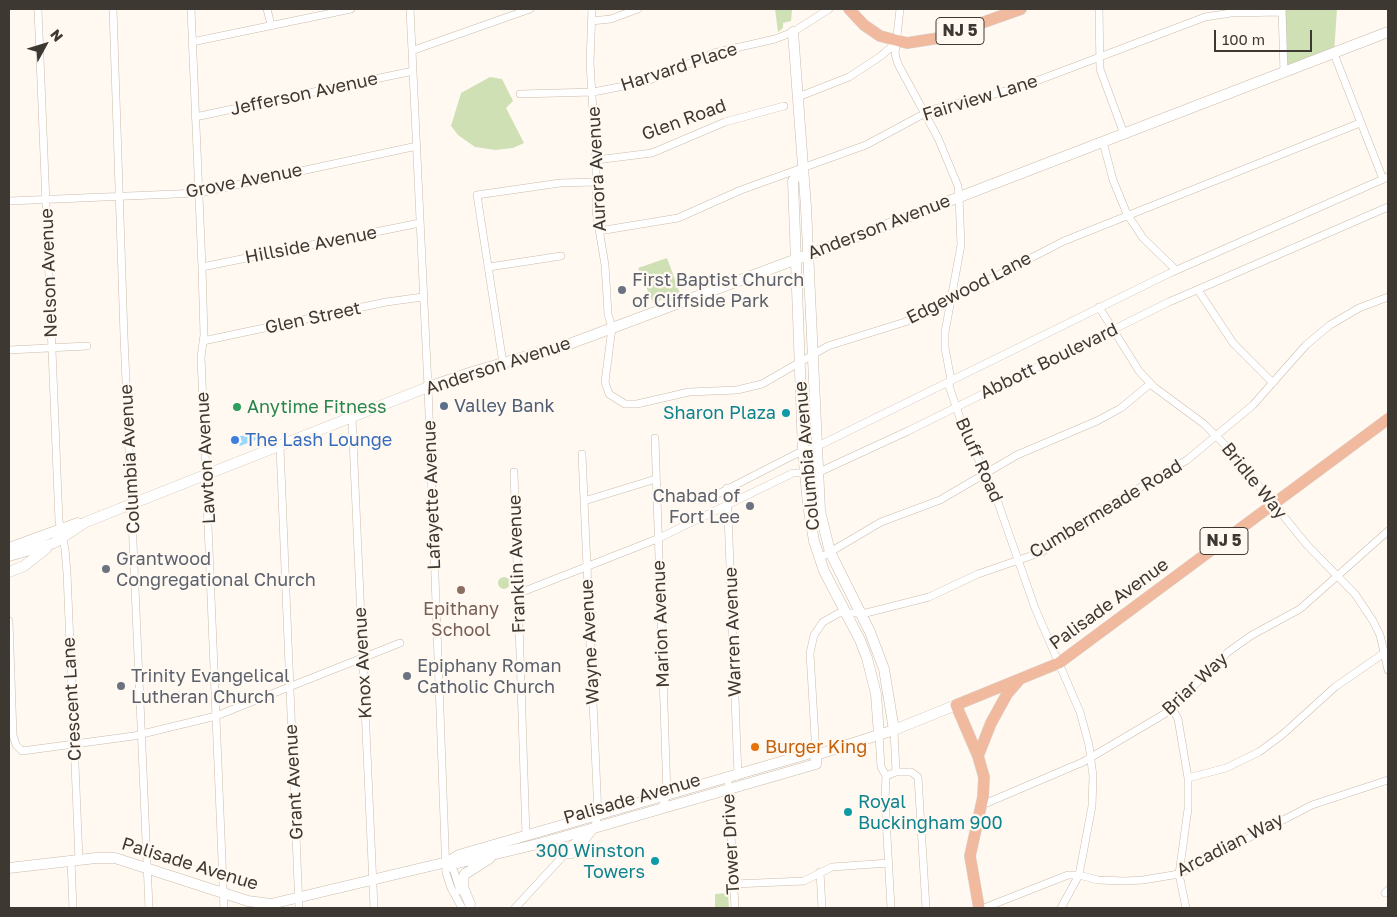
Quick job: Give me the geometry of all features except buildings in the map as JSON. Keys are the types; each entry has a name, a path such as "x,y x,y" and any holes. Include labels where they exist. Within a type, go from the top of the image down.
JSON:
{"main road":[{"name":"NJ 5","path":"849,9 871,31 897,42 917,43 939,38 1021,9"},
{"name":"Columbia Avenue","path":"793,32 802,168 805,183 820,511 830,552 884,669 894,730"},
{"name":"Anderson Avenue","path":"9,556 26,552 86,522 428,387 572,343 808,255 1388,32"},
{"name":"Columbia Avenue","path":"802,168 793,181 803,451 810,524 820,558 860,640 872,675 879,735"},
{"name":"Palisade Avenue","path":"447,862 458,863 497,854 594,829 661,809 728,784 738,776 811,753 816,755 894,730 1059,663 1388,419"},
{"name":"Anderson Avenue","path":"9,548 38,539 59,537"},
{"path":"9,572 24,566 59,537"},
{"path":"9,572 38,539"},
{"name":"NJ 5","path":"978,756 991,723 1007,694 1024,676"},
{"path":"956,705 978,756 984,782 982,805 970,856 979,908"},
{"name":"Palisade Avenue","path":"9,868 115,858 223,894 260,904 299,903 447,862 459,855 667,795 728,784 816,764 816,755"},
{"path":"469,907 463,887 465,874 497,854 506,846 522,842 526,836"}],"street":[{"name":"Nelson Avenue","path":"38,9 59,537"},
{"name":"Columbia Avenue","path":"113,9 149,908"},
{"name":"Lawton Avenue","path":"191,9 202,267 203,341 201,357 224,908"},
{"path":"267,9 271,26"},
{"path":"192,42 352,9"},
{"name":"Lafayette Avenue","path":"410,9 414,50 413,71 447,862"},
{"path":"414,50 530,9"},
{"name":"Aurora Avenue","path":"592,9 590,63 596,160 596,211 605,266 608,314 612,328"},
{"path":"591,20 611,19 638,9"},
{"name":"Harvard Place","path":"520,94 593,92 645,82 714,53 774,39 793,32 829,9"},
{"name":"Bluff Road","path":"900,9 896,54 898,64 946,155 960,197 961,245 944,332 944,348 950,380 949,386 956,407 996,497 1035,608 1080,712 1092,758 1092,806 1079,875 1061,908"},
{"path":"1099,9 1100,69 1124,134"},
{"path":"1282,10 1284,73"},
{"name":"Fairview Lane","path":"599,231 678,218 741,190 866,146 924,113 1018,88 1205,17 1231,13 1282,10"},
{"path":"798,97 849,77 881,56 897,42"},
{"path":"1334,54 1360,124 1386,178"},
{"name":"Jefferson Avenue","path":"195,117 413,71"},
{"name":"Glen Road","path":"596,160 652,154 725,122 784,106"},
{"name":"Edgewood Lane","path":"612,328 606,370 606,388 609,394 618,402 632,405 685,393 750,388 800,364 812,354 842,341 905,322 946,304 951,299 1038,253 1127,214 1360,124"},
{"path":"1104,142 1113,180 1127,214 1143,238 1176,270"},
{"name":"Grove Avenue","path":"9,201 199,193 417,146"},
{"name":"Abbott Boulevard","path":"712,497 803,451 816,448 950,380 1176,270 1386,178"},
{"path":"503,363 477,195 560,183 596,182"},
{"name":"Abbott Boulevard","path":"517,594 657,539 793,473 817,473 1112,330 1198,290 1388,207"},
{"name":"Hillside Avenue","path":"202,267 420,223"},
{"path":"489,267 560,256"},
{"path":"1198,290 1233,343 1272,383"},
{"name":"Glen Street","path":"203,341 386,302 423,297"},
{"name":"Cumbermeade Road","path":"816,755 810,644 823,622 839,613 859,613 929,597 978,574 1042,552 1100,511 1179,466 1253,405 1306,345 1330,325 1359,308 1388,297"},
{"name":"Bridle Way","path":"1099,307 1130,360 1150,384 1216,436 1306,546 1365,607 1387,651 1388,670"},
{"path":"9,350 87,346"},
{"path":"820,558 875,525 940,500 1030,449 1103,418 1121,408 1150,384"},
{"name":"Knox Avenue","path":"352,418 374,908"},
{"name":"Marion Avenue","path":"655,438 667,795 661,809"},
{"name":"Grant Avenue","path":"280,447 299,903"},
{"name":"Wayne Avenue","path":"582,454 598,815 594,829"},
{"name":"Franklin Avenue","path":"514,472 526,836"},
{"path":"584,501 656,479"},
{"name":"Warren Avenue","path":"727,488 738,776"},
{"name":"Briar Way","path":"982,805 1092,758 1172,708 1228,652 1252,635 1300,609 1388,531"},
{"name":"Crescent Lane","path":"59,537 74,744 75,861 73,908"},
{"path":"9,621 13,735 16,746 22,751 142,734 216,716 364,659 400,643"},
{"path":"1188,778 1226,768 1259,752 1336,686 1387,651"},
{"path":"1172,708 1178,720 1188,778 1188,809 1179,874 1186,908"},
{"path":"894,730 896,772"},
{"path":"879,735 881,768 886,776 885,800 891,908"},
{"path":"886,776 896,772 911,772 918,777 926,908"},
{"name":"Arcadian Way","path":"984,908 1058,877 1079,875 1090,879 1125,881 1179,874 1312,805 1388,780"},
{"name":"Tower Drive","path":"728,784 735,908"},
{"path":"515,908 564,855 577,838 594,829"},
{"path":"447,862 454,871 461,894 469,907"},
{"path":"734,884 804,881 832,867 889,863"},
{"path":"820,872 822,908"}],"green space":[{"path":"775,9 792,9 791,21 783,23 783,28 778,32"},
{"path":"1282,9 1337,9 1334,54 1284,73"},
{"path":"490,77 502,79 513,101 506,108 524,143 513,148 495,150 475,147 458,135 451,126 461,93"},
{"path":"667,258 680,293 653,303 638,268"},
{"path":"502,577 506,577 510,583 506,589 502,589 498,585 498,581"},
{"path":"728,893 729,908 715,908 715,894"}],"water":[{"path":"260,432 261,438 240,446 239,444 242,442 240,436"}],"place":[{"name":"First Baptist Church of Cliffside Park","path":"622,290"},
{"name":"Valley Bank","path":"444,406"},
{"name":"Anytime Fitness","path":"237,407"},
{"name":"Sharon Plaza","path":"786,413"},
{"name":"The Lash Lounge","path":"235,440"},
{"name":"Chabad of Fort Lee","path":"750,506"},
{"name":"Grantwood Congregational Church","path":"106,569"},
{"name":"Epithany School","path":"461,590"},
{"name":"Epiphany Roman Catholic Church","path":"407,676"},
{"name":"Trinity Evangelical Lutheran Church","path":"121,686"},
{"name":"Burger King","path":"755,747"},
{"name":"Royal Buckingham 900","path":"848,812"},
{"name":"300 Winston Towers","path":"655,861"}]}
